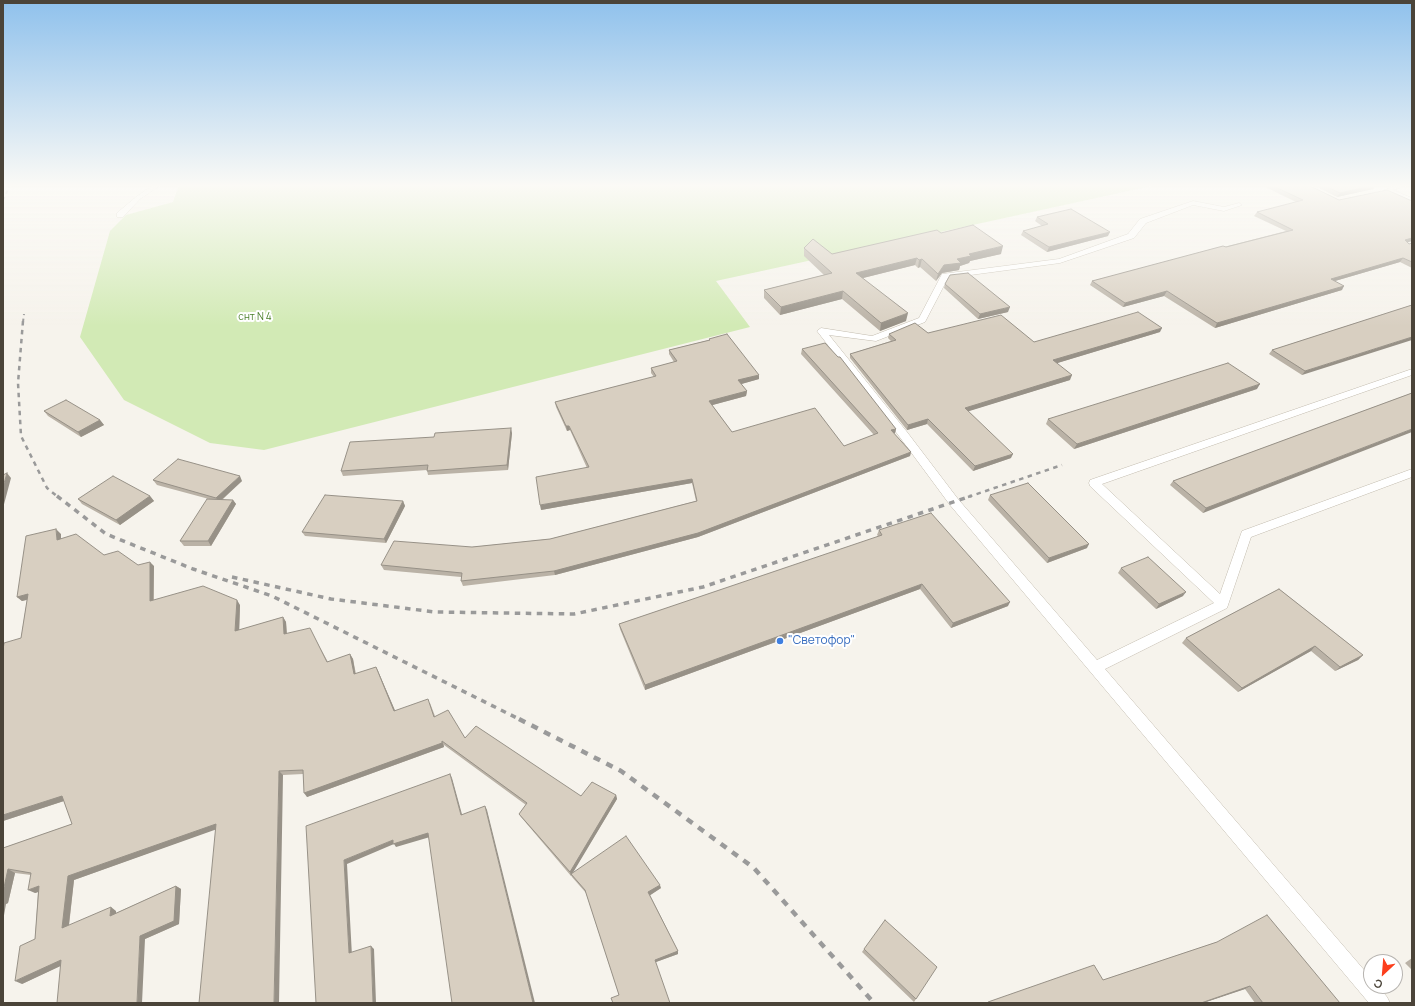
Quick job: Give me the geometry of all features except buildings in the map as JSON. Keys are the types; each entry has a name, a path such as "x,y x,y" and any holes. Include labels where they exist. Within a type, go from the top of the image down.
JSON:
{"lane":[{"path":"1134,232 1131,236 1060,261 945,276 922,320 873,339 821,331 903,434 954,502 1381,1003"},
{"path":"1223,604 1094,483 1410,375"},
{"path":"1096,667 1223,604 1246,534 1412,473"}],"green space":[{"name":"снт N 4","path":"110,232 941,232 716,281 750,327 264,450 210,443 124,400 80,337"}],"railway":[{"path":"23,322 24,314"},
{"path":"23,321 18,383 21,436 47,488 58,497"},
{"path":"968,497 1062,465"},
{"path":"57,496 106,534 193,569 272,596 519,719"},
{"path":"232,577 331,599 435,612 574,614 703,587 971,496"},
{"path":"519,719 621,771 754,868 874,1003"}],"place":[{"name":"\"Светофор\"","path":"780,641"}]}
